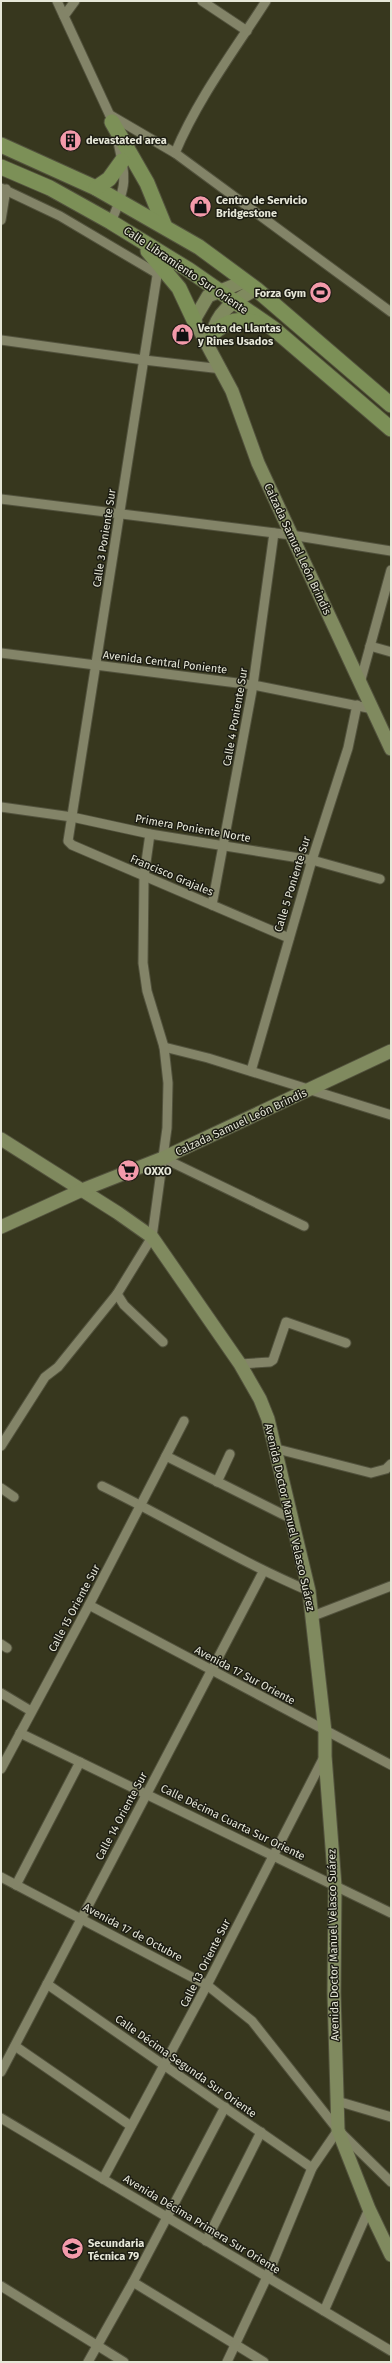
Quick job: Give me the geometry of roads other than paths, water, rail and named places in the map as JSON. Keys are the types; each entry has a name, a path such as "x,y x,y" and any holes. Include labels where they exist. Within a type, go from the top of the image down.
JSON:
{"main road":[{"path":"111,118 147,182 165,227"},
{"name":"Calle Libramiento Sur Oriente","path":"1,145 96,188 199,247 251,285 391,404"},
{"path":"96,188 109,180 122,161"},
{"name":"Calle Libramiento Sur Oriente","path":"1,167 50,188 131,233 218,291 274,329 391,429"},
{"path":"131,233 158,268 179,288 194,320"},
{"path":"211,341 227,322 234,320 250,320 274,329"}],"street":[{"path":"57,1 111,118 122,161 125,185 111,222"},
{"path":"64,16 76,1"},
{"path":"202,1 247,31"},
{"path":"175,153 185,128 206,91 266,1"},
{"path":"111,118 175,153 391,312"},
{"path":"1,220 3,188 60,216 158,268"},
{"name":"Calle 3 Poniente Sur","path":"72,817 121,514 158,268"},
{"path":"194,320 208,296 218,291 251,285"},
{"path":"211,341 217,318 251,285"},
{"name":"Calzada Samuel León Brindis","path":"194,320 211,341 258,463 391,749"},
{"path":"1,340 144,360 222,369"},
{"path":"1,499 292,535 391,551"},
{"name":"Calle 4 Poniente Sur","path":"212,905 253,686 274,533"},
{"path":"360,683 370,646 387,603 391,570"},
{"path":"370,646 391,652"},
{"name":"Avenida Central Poniente","path":"1,653 253,686 373,709"},
{"name":"Calle 5 Poniente Sur","path":"251,1071 312,860 348,748 357,705"},
{"name":"Primera Poniente Norte","path":"1,807 72,817 150,834 312,860 380,879"},
{"name":"Francisco Grajales","path":"72,817 68,840 72,844 289,938"},
{"path":"1,1446 45,1377 58,1367 117,1294 152,1237 163,1158 168,1083 164,1047 147,991 143,963 144,876 150,834"},
{"path":"164,1047 251,1071 391,1115"},
{"name":"Calzada Samuel León Brindis","path":"1,1228 82,1190 163,1158 391,1051"},
{"name":"Avenida Doctor Manuel Velasco Suárez","path":"1,1139 118,1213 152,1237 240,1364 260,1399 277,1449 309,1591 313,1616 325,1732 325,1756 335,1886 334,1993 338,2130 369,2209 391,2255"},
{"path":"163,1158 304,1226"},
{"path":"117,1294 124,1305 163,1342"},
{"path":"240,1364 270,1362 273,1360 286,1322 346,1343"},
{"name":"Calle 15 Oriente Sur","path":"1,1770 31,1711 89,1605 184,1421"},
{"path":"277,1449 371,1473 386,1469 391,1464"},
{"path":"217,1482 230,1454"},
{"path":"166,1456 292,1519"},
{"path":"102,1486 141,1505 263,1572 309,1591"},
{"path":"1,1488 14,1497"},
{"name":"Calle 14 Oriente Sur","path":"1,2072 263,1572"},
{"path":"313,1616 391,1586"},
{"name":"Avenida 17 Sur Oriente","path":"89,1605 325,1732 391,1765"},
{"path":"1,1692 31,1711"},
{"name":"Calle Décima Cuarta Sur Oriente","path":"20,1733 391,1913"},
{"name":"Calle 13 Oriente Sur","path":"103,2179 207,1985 325,1756"},
{"path":"16,1885 80,1762"},
{"name":"Avenida 17 de Octubre","path":"1,1877 207,1985 252,2021 338,2130 391,2182"},
{"name":"Calle Décima Segunda Sur Oriente","path":"47,1984 312,2168"},
{"path":"14,2046 131,2126"},
{"path":"337,2101 391,2117"},
{"path":"88,2362 133,2282 225,2107"},
{"name":"Avenida Décima Primera Sur Oriente","path":"1,2118 391,2351"},
{"path":"227,2362 268,2277 312,2168 338,2130"},
{"path":"206,2240 261,2132"},
{"path":"324,2311 369,2209"},
{"path":"133,2282 264,2362"},
{"path":"1,2286 124,2362"}],"place":[{"name":"devastated area","path":"71,140"},
{"name":"Centro de Servicio Bridgestone","path":"200,206"},
{"name":"Forza Gym","path":"321,293"},
{"name":"Venta de Llantas y Rines Usados","path":"183,334"},
{"name":"OXXO","path":"128,1171"},
{"name":"Secundaria Técnica 79","path":"72,2249"}]}
